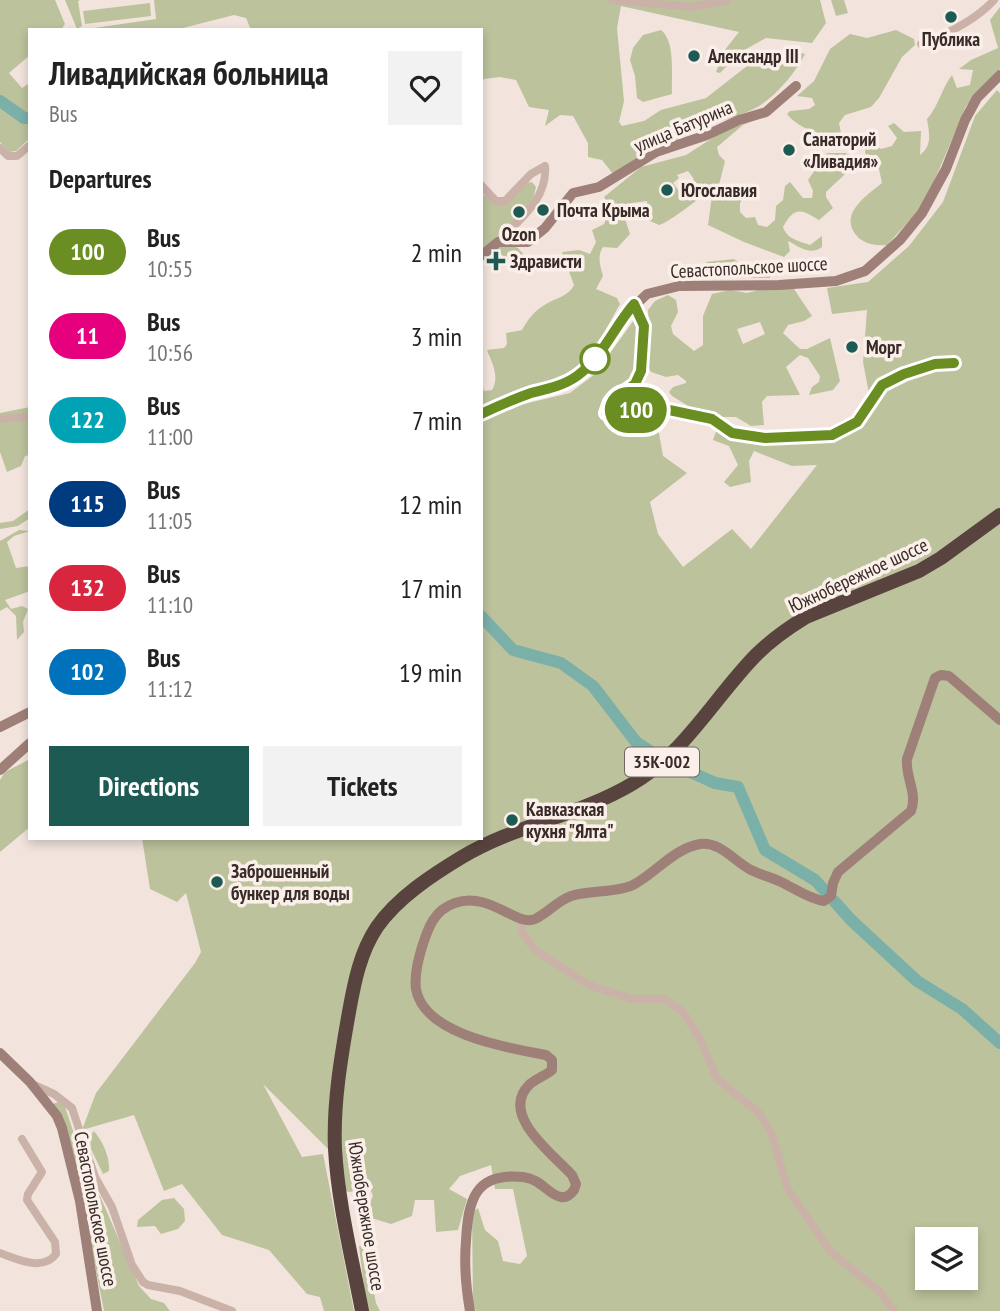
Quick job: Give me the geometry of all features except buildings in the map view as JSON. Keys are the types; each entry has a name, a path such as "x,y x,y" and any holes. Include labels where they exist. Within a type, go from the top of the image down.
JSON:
{"highway":[{"name":"Южнобережное шоссе","path":"483,837 609,789 630,778 670,748 754,650 787,622 850,590 918,565 940,553 1000,508"},
{"name":"Южнобережное шоссе","path":"338,1197 336,1121 344,1041 355,978 373,934 391,911 437,872 479,847 503,835 632,785 678,748 755,656 789,628 806,617 919,571 1000,515"},
{"name":"Южнобережное шоссе","path":"360,1311 330,1150 331,1101 342,1020 358,953 370,928 392,900 435,865 478,840"}],"street":[{"path":"611,0 692,8 727,0"},
{"path":"921,44 950,32 986,10 994,0"},
{"name":"Севастопольское шоссе","path":"483,415 506,402 556,387 577,376 595,359 620,320 647,294 679,286 779,285 836,281 865,271 900,240 922,213 977,98 1000,75"},
{"name":"улица Батурина","path":"498,242 528,242 545,229 573,193 599,187 656,152 707,135 739,120 766,113 796,86"},
{"path":"0,148 8,156 17,156 28,147"},
{"path":"483,187 496,201 505,201 531,174 545,166 546,177 541,195 483,254"},
{"path":"635,306 644,326 641,371 635,384 610,402 606,413 617,415 650,406 712,419 732,433 765,438 832,435 857,422 882,385 904,374 935,364 954,363"},
{"path":"0,419 28,417"},
{"path":"470,1311 465,1256 466,1228 469,1208 480,1188 498,1177 527,1178 564,1197 574,1190 576,1184 572,1175 527,1127 520,1108 528,1086 552,1070 552,1060 546,1055 475,1039 443,1024 420,1000 416,989 418,959 427,929 438,914 463,901 486,902 521,919 535,919 569,897 632,885 680,852 701,844 718,847 752,870 824,901 831,896 838,872 911,811 914,796 907,771 907,759 935,678 941,675 949,676 1000,720"},
{"path":"0,727 28,713"},
{"path":"0,767 28,743"},
{"path":"521,919 522,932 535,950 589,985 632,999 664,999 683,1012 700,1038 717,1079 758,1112 772,1134 788,1190 831,1252 880,1292 894,1311"},
{"name":"Севастопольское шоссе","path":"0,1053 57,1116 66,1141 80,1201 97,1311"},
{"name":"Севастопольское шоссе","path":"0,1059 29,1086 52,1119 66,1166 90,1311"},
{"path":"29,1086 54,1094 72,1108 95,1177 112,1207 132,1265 143,1282 180,1291 232,1311"},
{"path":"0,1253 24,1262 39,1263 48,1262 56,1254 55,1242 27,1200 42,1172 22,1139"}],"green space":[{"path":"0,0 55,0 65,24 62,28 28,28 28,57 9,73 22,88 28,84 28,140 16,151 9,152 0,142"},
{"path":"65,0 80,0 82,26 77,28"},
{"path":"154,0 820,0 826,23 812,43 766,38 741,52 720,73 716,72 724,51 739,32 621,6 617,28 624,101 619,122 622,126 644,121 661,110 706,98 756,59 797,52 805,54 785,83 759,106 664,145 613,174 602,160 588,157 588,143 573,116 560,115 545,126 549,110 529,107 516,80 500,77 483,80 483,28 250,28 246,18 234,15 183,28 94,28 156,19"},
{"path":"831,0 844,0 848,13 836,16"},
{"path":"150,3 151,16 85,24 83,11"},
{"path":"1000,7 1000,69 966,106 920,209 887,245 862,241 852,227 853,213 862,200 882,183 879,169 865,153 866,143 870,142 881,149 892,146 897,138 888,126 894,123 904,132 921,131 920,155 924,151 929,138 927,119 952,75 957,88 970,85 973,70 959,69 971,60 998,48 990,20"},
{"path":"661,30 666,35 671,51 672,94 643,102 637,98 630,60 633,48 643,35"},
{"path":"896,30 914,39 915,45 902,57 871,107 845,115 839,123 842,138 804,128 787,114 815,105 812,98 797,96 814,81 830,49 850,34 867,38"},
{"path":"997,90 1000,93 1000,1311 476,1311 473,1304 472,1213 478,1208 485,1230 498,1241 503,1261 520,1264 527,1256 513,1189 495,1189 491,1165 460,1176 449,1189 467,1199 458,1230 436,1232 434,1200 415,1200 412,1216 391,1224 368,1217 365,1212 373,1196 370,1188 367,1186 350,1192 343,1191 340,1161 263,1084 302,1157 323,1154 354,1311 324,1311 320,1297 307,1294 269,1250 222,1235 182,1184 164,1191 134,1115 82,1130 96,1093 201,952 186,893 177,902 150,889 142,840 483,840 483,420 498,410 570,393 595,374 634,320 639,333 638,359 629,385 614,394 601,410 606,422 655,411 663,456 687,473 650,502 658,534 683,567 732,529 751,549 817,465 792,466 754,451 749,461 751,482 730,487 724,482 738,465 729,446 713,440 717,429 777,442 805,443 838,439 870,399 863,362 867,310 832,314 827,288 868,282 909,246 943,202 975,116"},
{"path":"758,119 743,125 717,147 719,155 725,161 719,185 728,195 736,188 746,187 748,191 740,203 740,212 746,218 755,217 758,225 767,227 775,220 776,206 783,200 785,186 790,182 803,198 812,198 813,191 808,180 827,153 845,153 861,159 826,192 833,208 819,220 807,213 794,213 783,227 790,237 810,245 822,236 822,247 809,251 788,241 790,251 784,257 708,225 713,188 659,225 648,220 647,201 632,203 624,216 630,234 617,248 603,247 600,254 603,276 596,289 617,298 620,304 604,334 583,364 566,377 501,400 483,410 483,387 484,391 492,390 495,380 487,350 504,348 507,344 506,333 522,330 538,309 572,289 574,285 562,252 579,250 590,254 596,242 592,230 604,224 610,208 604,197 641,167 686,155 725,130","holes":["688,171 694,179 679,191 673,183 679,178 677,175"]},
{"path":"532,182 536,187 532,203 513,222 511,237 503,243 518,248 525,256 523,263 510,261 498,252 483,256 483,194 499,204 522,184"},
{"path":"734,259 740,264 770,271 770,278 711,277 705,274 706,262"},
{"path":"762,289 794,289 812,316 788,325 783,333 800,349 807,349 830,338 840,381 833,390 809,395 812,387 819,382 820,376 808,358 800,355 786,367 800,395 767,396 762,402 764,425 751,426 736,417 722,417 693,409 669,392 686,381 678,375 666,377 651,372 645,360 650,338 648,310 655,301 668,295 676,300 678,312 671,326 673,334 694,351 703,345 703,316 712,294 730,290 747,293","holes":["760,322 765,334 743,344 737,329"]},
{"path":"28,407 28,455 25,456 21,466 7,472 0,452 0,413"},
{"path":"28,510 28,519 18,526 0,529 0,523 13,521"},
{"path":"19,530 28,531 7,542 16,568 28,566 28,592 5,600 11,609 22,606 28,609 23,622 24,632 17,640 16,616 7,607 0,611 0,541"},
{"path":"28,760 28,829 0,852 0,780 5,772"},
{"path":"58,1102 65,1107 86,1169 139,1286 151,1299 164,1303 170,1311 104,1311 81,1194 53,1104"},
{"path":"94,1131 108,1160 109,1171 103,1174 91,1149 90,1136"},
{"path":"174,1198 184,1209 185,1221 178,1229 161,1234 155,1226 137,1227 138,1220 162,1200"},
{"path":"359,1246 365,1247 380,1311 367,1311"}],"waterway":[{"path":"0,101 28,118"},
{"path":"483,618 513,650 561,663 593,686 636,742 656,755"},
{"path":"668,762 715,783 738,787 765,850 815,880 826,892"},
{"path":"834,901 917,981 962,1009 1000,1043"}],"bus line":[{"name":"100","path":"483,413 506,402 556,387 577,376 595,359 620,320 634,304 644,326 641,371 635,384 610,402 606,413 617,415 650,406 712,419 732,433 780,439 832,435 857,422 869,409 882,385 904,374 935,364 954,363"}],"place":[{"name":"Публика","path":"951,17"},
{"name":"Александр III","path":"694,56"},
{"name":"Санаторий «Ливадия»","path":"789,150"},
{"name":"Югославия","path":"667,190"},
{"name":"Почта Крыма","path":"543,210"},
{"name":"Ozon","path":"519,212"},
{"name":"Здрависти","path":"496,261"},
{"name":"Морг","path":"852,347"},
{"name":"Кавказская кухня \"Ялта\"","path":"512,820"},
{"name":"Заброшенный бункер для воды","path":"217,882"}]}
